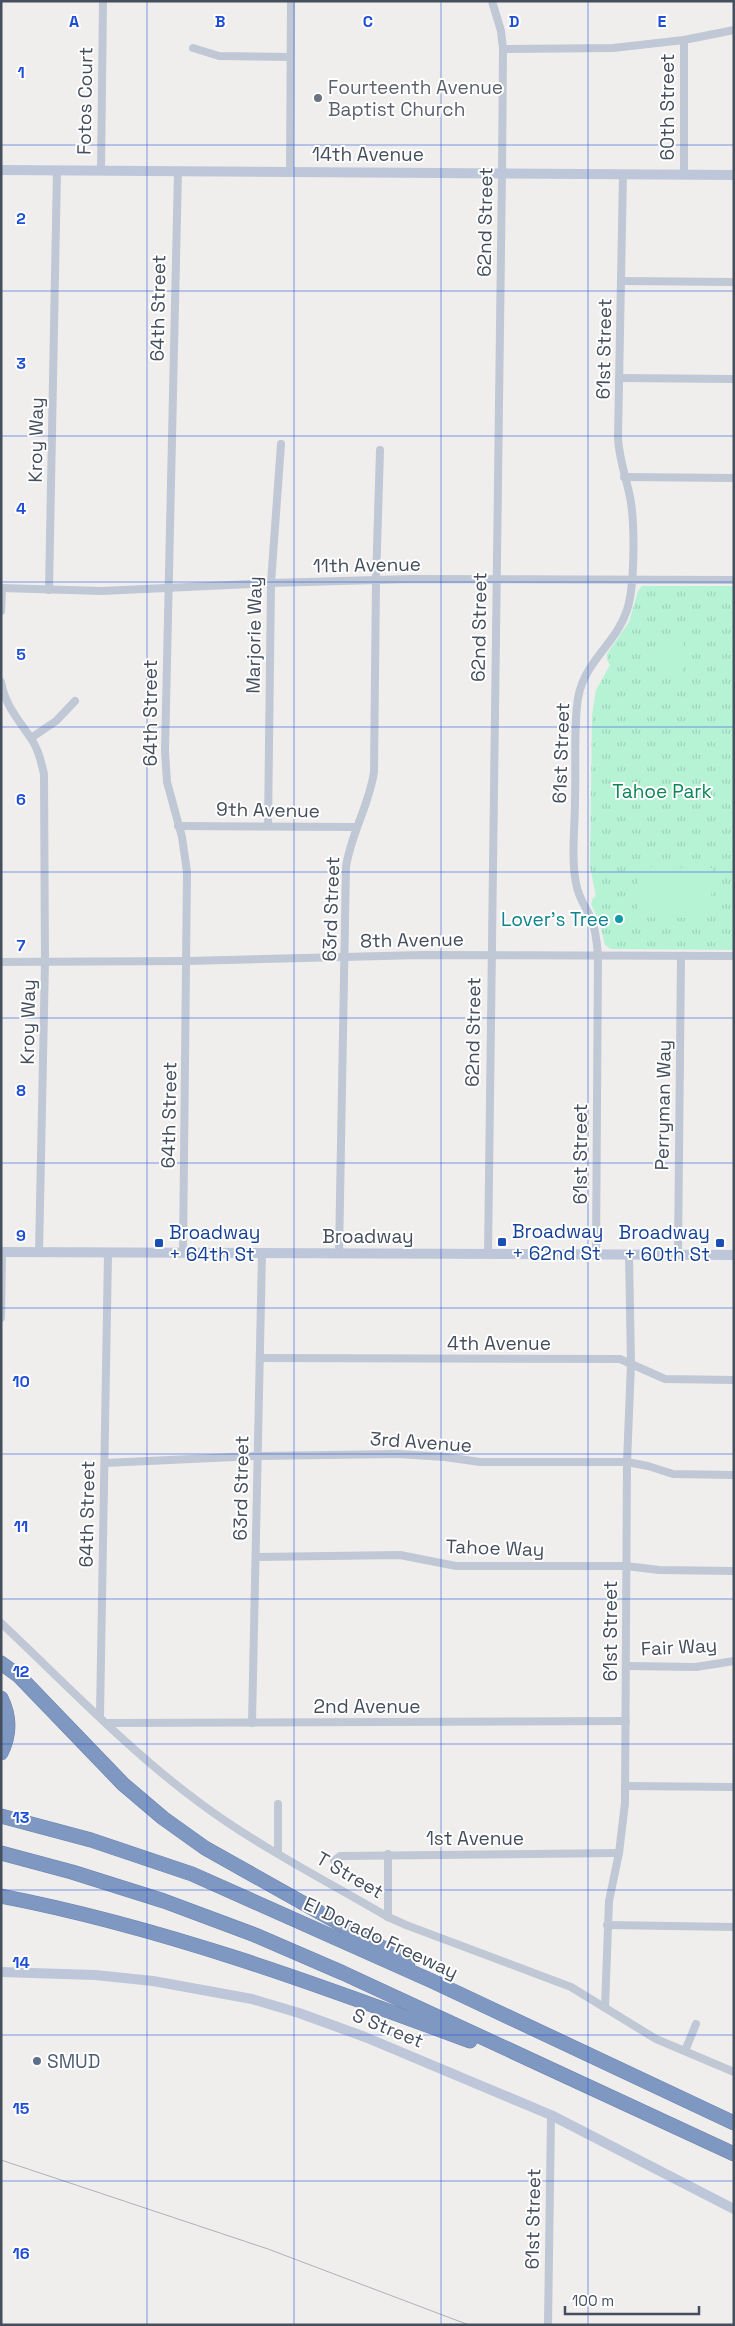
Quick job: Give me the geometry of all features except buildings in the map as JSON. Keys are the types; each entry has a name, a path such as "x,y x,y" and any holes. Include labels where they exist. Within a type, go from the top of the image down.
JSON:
{"highway":[{"path":"1,1663 19,1676 123,1784 162,1818 205,1848 410,1963 432,1982"},
{"path":"1,1698 7,1713 8,1726 1,1753"},
{"name":"El Dorado Freeway","path":"1,1816 91,1840 192,1874 432,1982 734,2123"},
{"path":"1,1853 72,1872 146,1895 255,1935 343,1973 734,2154"},
{"path":"1,1896 103,1919 236,1959 373,2005 573,2080"}],"street":[{"name":"Fotos Court","path":"101,170 102,1"},
{"path":"290,171 291,1"},
{"name":"62nd Street","path":"488,1254 490,954 503,49 501,31 492,1"},
{"path":"503,49 613,48 684,40 734,30"},
{"name":"60th Street","path":"684,40 684,175"},
{"path":"193,48 219,56 290,57"},
{"name":"14th Avenue","path":"1,170 734,175"},
{"name":"Kroy Way","path":"49,590 57,170"},
{"name":"64th Street","path":"178,171 168,588 166,765 172,805 188,872 183,1253"},
{"name":"61st Street","path":"596,1254 598,955 597,937 591,919 580,899 574,870 577,705 581,684 596,657 609,642 622,620 631,591 632,514 619,448 623,174"},
{"path":"621,281 734,282"},
{"path":"620,378 734,379"},
{"name":"Marjorie Way","path":"268,826 271,583 281,444"},
{"name":"63rd Street","path":"339,1254 346,867 348,851 356,827 371,792 374,772 376,581 380,450"},
{"path":"624,478 734,478"},
{"name":"11th Avenue","path":"2,588 102,592 271,583 376,581 495,579 734,580"},
{"path":"1,611 2,588"},
{"name":"Kroy Way","path":"1,682 6,701 31,738 44,774 45,962 39,1253"},
{"path":"31,738 56,721 75,701"},
{"name":"9th Avenue","path":"178,826 356,827"},
{"name":"8th Avenue","path":"1,962 187,961 490,954 734,956"},
{"name":"Perryman Way","path":"678,1255 681,956"},
{"path":"1,1318 2,1252"},
{"name":"Broadway","path":"2,1252 734,1255"},
{"name":"64th Street","path":"100,1716 108,1253"},
{"name":"63rd Street","path":"252,1722 262,1253"},
{"name":"61st Street","path":"605,2006 606,1925 623,1826 625,1786 627,1462 631,1364 629,1254"},
{"name":"4th Avenue","path":"260,1358 620,1359 665,1379 675,1381 734,1380"},
{"name":"3rd Avenue","path":"104,1463 258,1456 398,1454 445,1457 480,1462 627,1462 673,1474 734,1475"},
{"name":"Tahoe Way","path":"256,1557 400,1555 456,1566 626,1566 659,1570 734,1572"},
{"name":"T Street","path":"1,1623 151,1763 201,1804 278,1852 406,1925 571,1987 605,2006 639,2030 734,2072"},
{"name":"Fair Way","path":"626,1666 696,1667 734,1661"},
{"name":"2nd Avenue","path":"108,1723 626,1721"},
{"path":"625,1786 734,1787"},
{"path":"278,1804 278,1852"},
{"name":"1st Avenue","path":"334,1861 340,1856 388,1854 619,1853"},
{"path":"388,1854 388,1916"},
{"path":"606,1925 734,1927"},
{"name":"S Street","path":"1,1972 105,1976 185,1986 252,1999 346,2030 551,2115 734,2209"},
{"path":"685,2051 696,2024"},
{"name":"61st Street","path":"548,2325 551,2115"}],"green space":[{"name":"Tahoe Park","path":"642,586 734,586 734,950 611,949 605,945 600,924 591,904 596,896 590,867 592,715 596,690 610,665 607,660 607,654 629,622 638,591"},
{"path":"663,639 684,640 682,674 661,672"},
{"path":"638,867 712,868 711,918 637,917"}],"tram line":[{"path":"1,2160 268,2249 469,2325"}],"place":[{"name":"Fourteenth Avenue Baptist Church","path":"318,98"},
{"name":"Lover's Tree","path":"619,919"},
{"name":"Broadway + 62nd St","path":"502,1242"},
{"name":"Broadway + 64th St","path":"159,1243"},
{"name":"Broadway + 60th St","path":"720,1243"},
{"name":"SMUD","path":"37,2061"}]}
